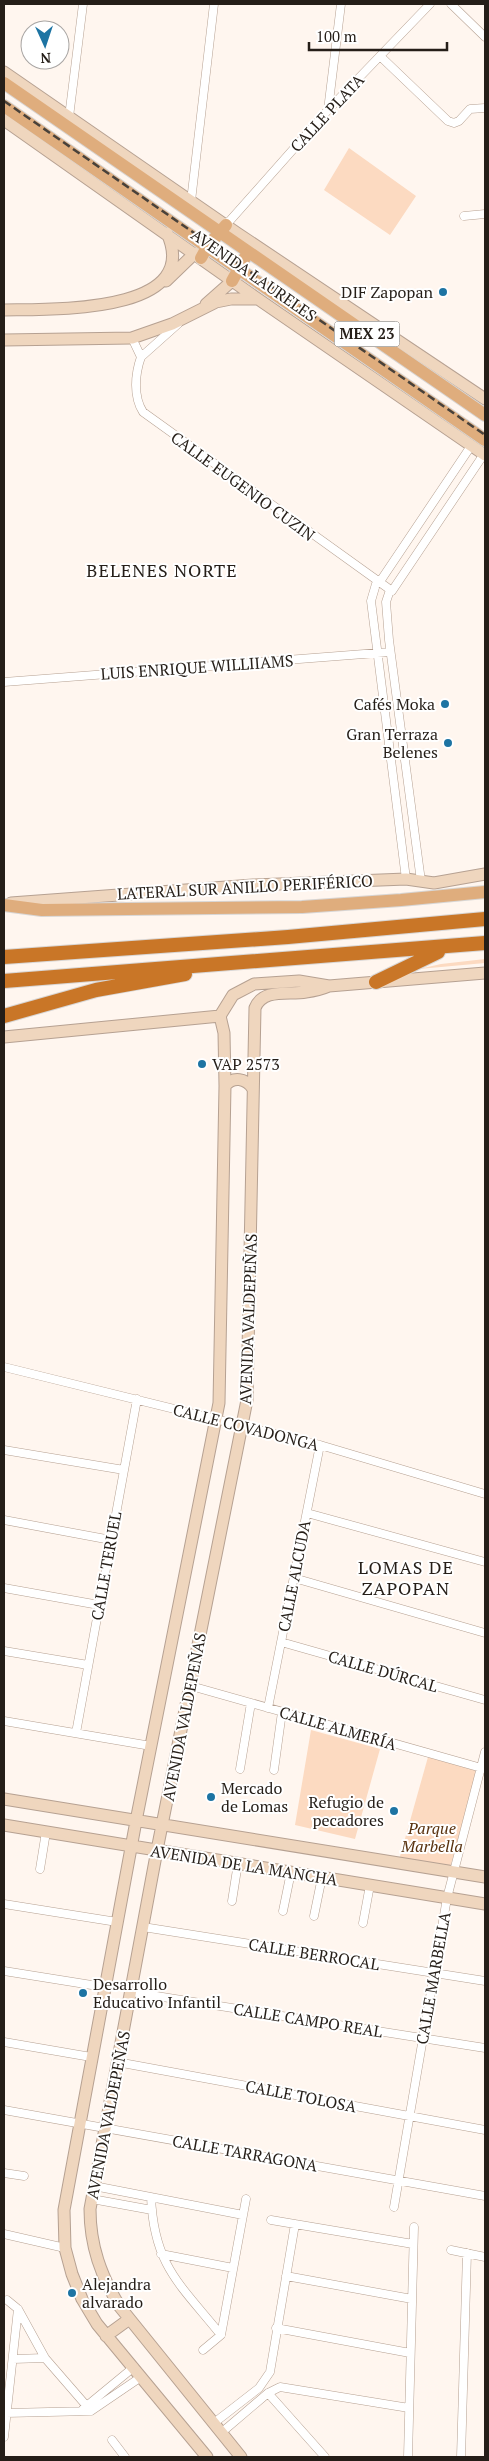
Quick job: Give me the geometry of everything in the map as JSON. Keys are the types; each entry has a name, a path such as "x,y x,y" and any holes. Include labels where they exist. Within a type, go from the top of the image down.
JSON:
{"highway":[{"path":"4,957 288,937 485,919"},
{"path":"4,981 485,943"},
{"path":"4,950 168,944"},
{"path":"376,982 415,961 450,947"},
{"path":"4,1016 96,990 215,970 243,962"}],"main road":[{"name":"AVENIDA LAURELES","path":"4,83 222,229 248,252 485,415"},
{"name":"AVENIDA LAURELES","path":"4,106 201,253 239,269 485,440"},
{"path":"201,253 222,229"},
{"path":"232,282 248,252"},
{"path":"4,904 42,910 302,907 485,892"}],"street":[{"path":"70,117 83,4"},
{"path":"191,201 214,4"},
{"path":"328,110 341,4"},
{"name":"CALLE PLATA","path":"222,229 328,110 430,4"},
{"path":"451,4 485,37"},
{"path":"380,56 448,121 454,124 470,109 485,108"},
{"name":"AVENIDA LAURELES","path":"4,72 191,201 222,229 485,399"},
{"name":"AVENIDA LAURELES","path":"4,120 166,233 201,253 232,282 484,455"},
{"path":"464,216 485,214"},
{"path":"160,285 166,278 171,265 172,251 166,233"},
{"path":"4,310 55,308 111,302 139,296 175,275 201,253"},
{"path":"4,340 132,338 182,320 199,310 232,282"},
{"path":"199,310 231,299 258,299"},
{"path":"132,338 141,357 182,320"},
{"name":"CALLE EUGENIO CUZIN","path":"141,357 136,396 143,412 392,591"},
{"path":"406,879 371,601 376,584 379,583 471,446"},
{"path":"421,881 390,652 386,602 390,590 392,591 484,455"},
{"name":"LUIS ENRIQUE WILLIIAMS","path":"4,682 390,652"},
{"path":"393,776 407,775"},
{"name":"LATERAL SUR ANILLO PERIFÉRICO","path":"4,904 253,885 406,879 434,883 485,874"},
{"path":"4,1037 220,1016 233,994 247,986 299,981 330,986 485,973"},
{"name":"AVENIDA VALDEPEÑAS","path":"241,2457 128,2320 107,2286 98,2262 90,2225 94,2186 157,1850 243,1426 248,1372 254,1013 259,1001 267,995 310,992 330,986"},
{"name":"AVENIDA VALDEPEÑAS","path":"207,2457 106,2336 82,2299 65,2248 64,2210 78,2123 131,1846 217,1419 221,1384 225,1086 224,1033 220,1016"},
{"path":"225,1086 231,1081 239,1079 248,1082 253,1089"},
{"name":"CALLE COVADONGA","path":"4,1367 320,1445 485,1494"},
{"name":"CALLE TERUEL","path":"76,1733 137,1399"},
{"name":"CALLE ALCUDA","path":"268,1708 320,1445"},
{"path":"4,1450 124,1470"},
{"path":"307,1513 485,1562"},
{"path":"4,1520 111,1540"},
{"path":"294,1578 485,1633"},
{"path":"4,1588 99,1605"},
{"name":"CALLE DÚRCAL","path":"281,1642 485,1700"},
{"path":"4,1652 88,1665"},
{"name":"CALLE ALMERÍA","path":"191,1686 483,1769"},
{"path":"240,1769 251,1703"},
{"path":"274,1770 282,1712"},
{"path":"4,1721 151,1746"},
{"name":"CALLE MARBELLA","path":"394,2207 447,1898 483,1769 485,1752"},
{"name":"AVENIDA DE LA MANCHA","path":"4,1799 485,1878"},
{"name":"AVENIDA DE LA MANCHA","path":"4,1825 485,1904"},
{"path":"40,1869 46,1832"},
{"path":"232,1901 238,1863"},
{"path":"283,1911 291,1872"},
{"path":"314,1916 322,1877"},
{"path":"363,1923 370,1885"},
{"path":"4,1904 117,1922"},
{"name":"CALLE BERROCAL","path":"143,1927 485,1981"},
{"path":"4,1971 104,1987"},
{"name":"CALLE CAMPO REAL","path":"131,1992 485,2048"},
{"path":"4,2042 91,2057"},
{"name":"CALLE TOLOSA","path":"118,2062 485,2130"},
{"name":"CALLE TARRAGONA","path":"4,2110 485,2196"},
{"path":"4,2175 24,2176"},
{"path":"94,2186 243,2215"},
{"path":"151,2197 154,2232 170,2273 221,2335"},
{"path":"92,2199 152,2210"},
{"path":"204,2350 221,2335 246,2199"},
{"path":"271,2220 413,2244"},
{"path":"214,2423 259,2388 270,2372 276,2328 296,2224"},
{"path":"408,2457 414,2227"},
{"path":"4,2234 65,2248"},
{"path":"451,2250 485,2256"},
{"path":"461,2457 467,2253"},
{"path":"161,2254 233,2268"},
{"path":"286,2276 412,2299"},
{"path":"7,2300 18,2309 45,2358 86,2410"},
{"path":"4,2437 18,2309"},
{"path":"106,2336 128,2320"},
{"path":"276,2328 410,2354"},
{"path":"13,2359 45,2358"},
{"path":"86,2410 134,2368"},
{"path":"6,2413 86,2410 142,2377"},
{"path":"221,2433 268,2393 280,2387 409,2408"},
{"path":"268,2393 325,2457"},
{"path":"112,2440 125,2457"}],"green space":[{"path":"349,148 416,196 390,235 324,190"},
{"path":"485,959 485,963 419,969 441,964"},
{"path":"311,1730 380,1749 355,1839 295,1825"},
{"name":"Parque Marbella","path":"428,1757 477,1770 450,1868 399,1860"}],"railway":[{"path":"4,101 485,435"}],"place":[{"name":"DIF Zapopan","path":"443,292"},
{"name":"Cafés Moka","path":"445,704"},
{"name":"Gran Terraza Belenes","path":"448,743"},
{"name":"VAP 2573","path":"202,1064"},
{"name":"Mercado de Lomas","path":"211,1797"},
{"name":"Refugio de pecadores","path":"394,1811"},
{"name":"Desarrollo Educativo Infantil","path":"83,1993"},
{"name":"Alejandra alvarado","path":"72,2293"}],"district":[{"name":"BELENES NORTE","path":"162,571"},
{"name":"LOMAS DE ZAPOPAN","path":"406,1578"}]}
